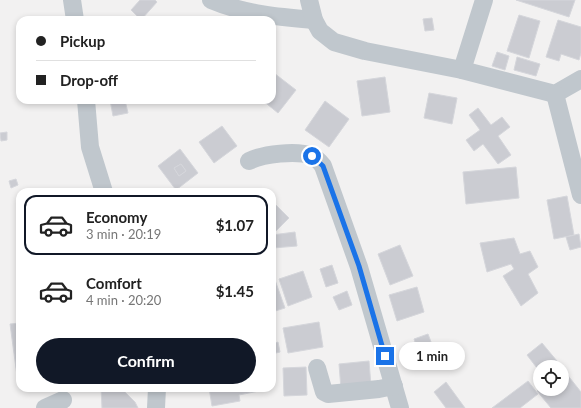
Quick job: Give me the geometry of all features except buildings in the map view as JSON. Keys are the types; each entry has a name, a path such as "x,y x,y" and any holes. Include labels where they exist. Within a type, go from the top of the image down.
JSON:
{"street":[{"path":"72,0 74,16"},
{"path":"211,0 226,6 271,16"},
{"path":"309,0 314,20 320,31 334,42 462,70 555,94 581,79"},
{"path":"462,70 484,0"},
{"path":"276,16 314,20"},
{"path":"555,94 578,171 581,195"},
{"path":"86,104 90,147 103,188"},
{"path":"249,161 269,155 304,154 316,158 323,166 359,266 400,408"},
{"path":"316,368 326,394 379,389 394,386"},
{"path":"156,408 157,392"},
{"path":"45,408 63,400"}],"route":[{"path":"312,156 316,158 323,166 359,266 385,356"}]}
